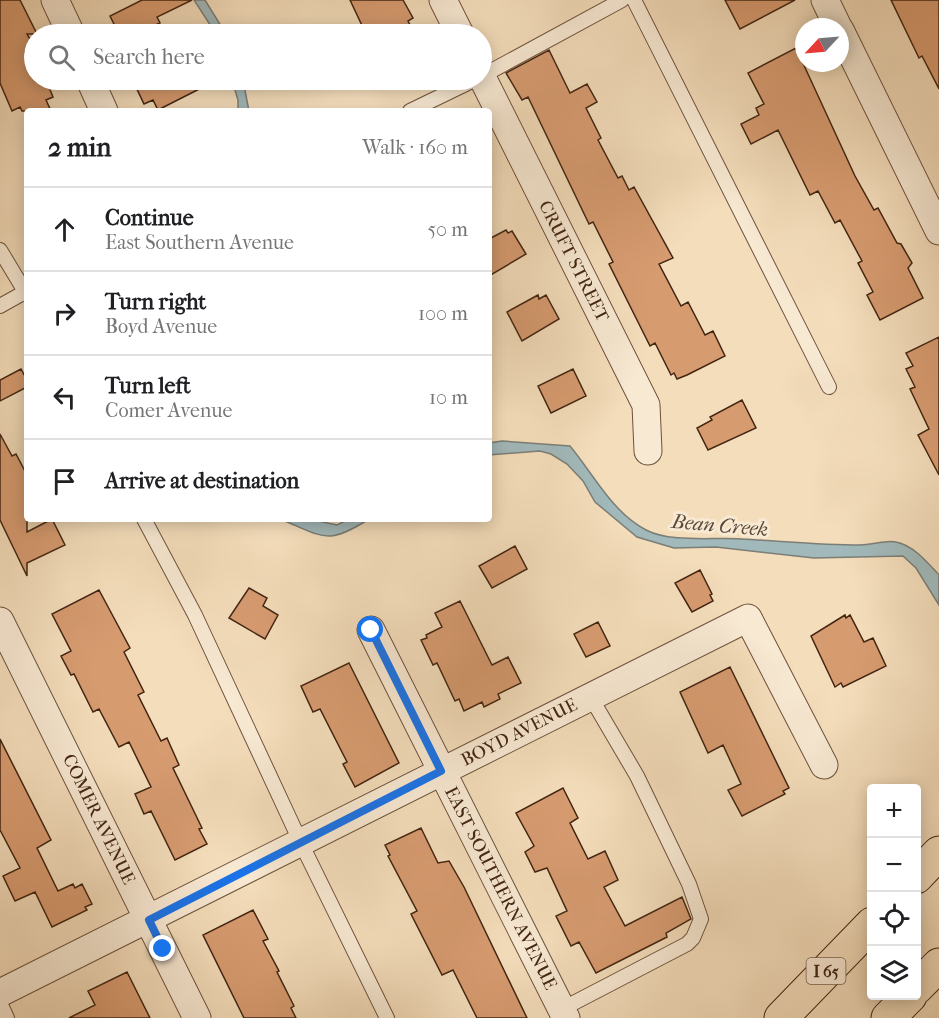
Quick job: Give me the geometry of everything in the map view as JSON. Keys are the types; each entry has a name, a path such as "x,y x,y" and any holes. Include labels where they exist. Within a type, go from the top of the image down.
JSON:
{"highway":[{"path":"921,872 939,853"},
{"name":"I 65","path":"781,1018 867,929"},
{"path":"921,983 939,965"},
{"path":"888,1018 906,1000"}],"street":[{"path":"55,0 66,24"},
{"path":"443,0 455,24"},
{"path":"825,0 834,18"},
{"path":"849,49 939,231"},
{"path":"95,90 103,108"},
{"name":"CRUFT STREET","path":"489,90 646,405 648,451"},
{"name":"BOYD AVENUE","path":"0,993 748,618 824,765"},
{"name":"COMER AVENUE","path":"0,621 197,1018"},
{"name":"EAST SOUTHERN AVENUE","path":"371,630 564,1014"}],"lane":[{"path":"492,71 622,0"},
{"path":"634,0 829,387"},
{"path":"416,108 453,90"},
{"path":"0,250 24,291"},
{"path":"0,306 24,295"},
{"path":"146,522 195,615 301,843 387,1018"},
{"path":"564,1014 687,944 693,938 701,920 689,884 637,776 590,696"},
{"path":"0,1003 8,1018"}],"water":[{"path":"194,0 205,0 220,24 210,24"},
{"path":"235,90 245,90 248,108 238,108"},
{"name":"Bean Creek","path":"502,441 570,446 604,492 623,513 646,530 667,537 860,545 892,542 902,544 920,555 939,575 939,605 916,568 903,556 814,558 716,547 674,548 637,537 595,502 583,481 567,464 551,454 540,451 492,455 492,443"},
{"path":"287,522 323,522 337,525 343,522 364,522 334,536 316,534"}],"building":[{"path":"0,0 20,0 32,24 24,24 24,90 50,90 53,97 46,100 50,108 24,108 22,111 20,107 12,111 0,83"},
{"path":"142,0 192,0 157,17 160,23 158,24 114,24 110,16"},
{"path":"350,0 403,0 413,18 408,21 410,24 361,24"},
{"path":"725,0 795,0 740,29"},
{"path":"891,0 939,0 939,89 922,56 919,58"},
{"path":"795,49 795,72 807,72 855,176 874,210 878,208 897,243 901,244 912,263 908,268 923,298 880,320 867,295 873,292 858,263 862,261 840,220 835,223 818,191 810,195 778,130 751,144 741,124 759,115 756,108 764,104 748,73"},
{"path":"549,50 570,93 587,84 597,102 586,108 601,138 598,140 618,178 622,176 629,190 634,187 673,258 659,264 681,306 688,302 705,335 713,331 725,356 687,375 677,379 674,373 671,375 655,343 650,346 609,264 613,262 593,222 589,224 528,97 522,100 506,73"},
{"path":"137,90 197,90 162,108 157,108 153,100 144,104"},
{"path":"506,230 508,233 512,231 526,254 492,274 492,237"},
{"path":"538,295 539,299 546,295 559,319 522,341 507,312"},
{"path":"939,337 939,475 918,435 929,429 910,389 915,387 906,369 913,366 906,353"},
{"path":"21,369 24,374 24,389 0,401 0,380"},
{"path":"573,369 586,396 551,413 538,386"},
{"path":"742,400 756,428 708,450 697,428 712,420 710,417"},
{"path":"0,434 12,456 16,454 24,469 24,522 27,522 27,532 46,522 54,522 65,545 27,563 27,576 0,520"},
{"path":"515,546 527,569 492,588 479,566"},
{"path":"700,570 713,601 692,612 675,583"},
{"path":"249,588 267,598 263,606 278,615 265,639 229,618"},
{"path":"99,590 130,648 124,652 144,692 138,695 161,741 167,738 179,765 173,768 202,828 199,829 207,844 175,860 151,811 144,814 135,794 151,787 129,742 119,747 99,709 93,712 74,674 71,675 61,656 71,651 52,614"},
{"path":"460,601 492,665 508,657 521,683 498,694 500,699 484,707 482,702 464,711 459,699 455,701 437,663 433,665 421,640 442,627 435,613"},
{"path":"845,615 846,618 850,615 864,642 873,638 886,666 843,687 841,683 835,687 811,636"},
{"path":"598,622 610,646 586,657 574,634"},
{"path":"349,663 399,763 355,787 343,764 347,762 320,709 313,712 301,686"},
{"path":"730,667 789,788 783,791 785,794 742,816 728,790 741,784 723,745 708,753 680,692"},
{"path":"0,739 51,840 37,848 58,891 73,884 75,888 82,884 92,904 85,907 87,910 52,927 35,892 15,901 3,876 20,868 0,830"},
{"path":"563,788 578,818 570,823 588,859 605,851 618,880 604,887 625,926 682,897 691,919 666,933 667,937 596,973 579,942 571,946 556,916 567,911 547,868 535,872 525,852 534,846 516,813"},
{"path":"421,828 438,863 449,861 464,887 527,1018 477,1018 453,970 442,975 411,914 417,911 388,856 390,855 385,845"},
{"path":"253,910 268,939 263,941 294,1006 291,1008 296,1018 244,1018 203,935"},
{"path":"127,972 150,1018 69,1018 95,1005 88,991"}],"route":[{"path":"163,949 149,920 441,771 371,630"}]}
